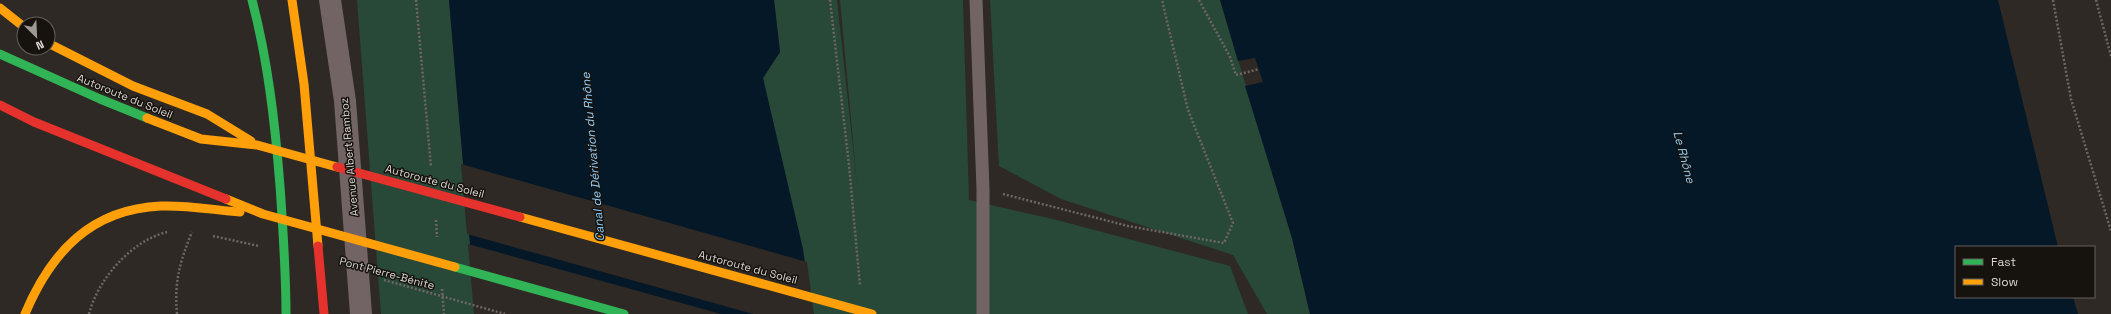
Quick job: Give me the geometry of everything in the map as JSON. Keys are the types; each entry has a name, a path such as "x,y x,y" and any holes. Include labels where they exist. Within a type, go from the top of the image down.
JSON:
{"highway":[{"path":"252,0 274,113 286,269 286,314"},
{"path":"292,0 307,107 324,314"},
{"path":"0,8 16,21"},
{"path":"56,47 133,86 207,114 257,144"},
{"name":"Autoroute du Soleil","path":"0,54 100,99 201,138 257,144 872,314"},
{"path":"0,105 48,128 263,214 624,314"},
{"path":"25,314 38,283 63,248 88,227 104,218 135,208 162,206 263,214"}],"street":[{"name":"Avenue Albert Ramboz","path":"330,0 344,101 362,314"}],"lane":[{"path":"976,0 983,189 983,314"}],"path":[{"path":"416,0 432,173"},
{"path":"830,0 849,165 861,290"},
{"path":"983,189 1128,226 1224,243 1233,223 1188,110 1162,0"},
{"path":"1199,0 1230,57 1236,75 1259,69"},
{"path":"2053,0 2071,99 2111,231"},
{"path":"2096,0 2111,56"},
{"path":"435,212 438,243"},
{"path":"185,231 199,233"},
{"path":"177,314 176,286 178,269 192,231"},
{"path":"90,314 100,288 116,266 137,246 151,238 169,232"},
{"path":"207,234 266,248"},
{"name":"Pont Pierre-Bénite","path":"382,280 505,314"},
{"path":"442,283 444,314"}],"green space":[{"path":"357,0 449,0 476,314 381,314"},
{"path":"774,0 837,0 857,184 840,0 963,0 969,200 1057,220 1230,266 1248,314 812,314 763,78 780,52"},
{"path":"990,0 1220,0 1292,238 1310,314 1267,314 1233,255 1061,199 999,166"}],"water":[{"name":"Canal de Dérivation du Rhône","path":"449,0 774,0 780,52 763,78 803,249 812,314 476,314"},
{"name":"Le Rhône","path":"1220,0 1998,0 2058,246 1955,246 1955,298 2073,298 2078,314 1310,314 1292,238 1245,86 1263,82 1255,58 1238,61"}],"pier":[{"path":"461,164 807,262 814,314 753,314 467,234"},
{"path":"468,244 721,314 474,314"}],"traffic: fast":[{"path":"252,0 267,69 276,139 283,234 286,314"},
{"path":"0,54 100,99 147,118"},
{"path":"455,267 624,314"}],"traffic: slow":[{"path":"292,0 304,84 318,246"},
{"path":"0,8 16,21"},
{"path":"56,47 133,86 207,114 251,141"},
{"path":"147,118 201,139 257,145 337,167"},
{"path":"226,199 263,214 455,267"},
{"path":"25,314 47,271 61,253 76,238 94,225 114,215 136,209 161,206 191,207 240,212"},
{"path":"520,217 872,314"}],"traffic: jam":[{"path":"0,105 34,122 226,199"},
{"path":"337,167 520,217"},
{"path":"318,246 324,314"}]}
